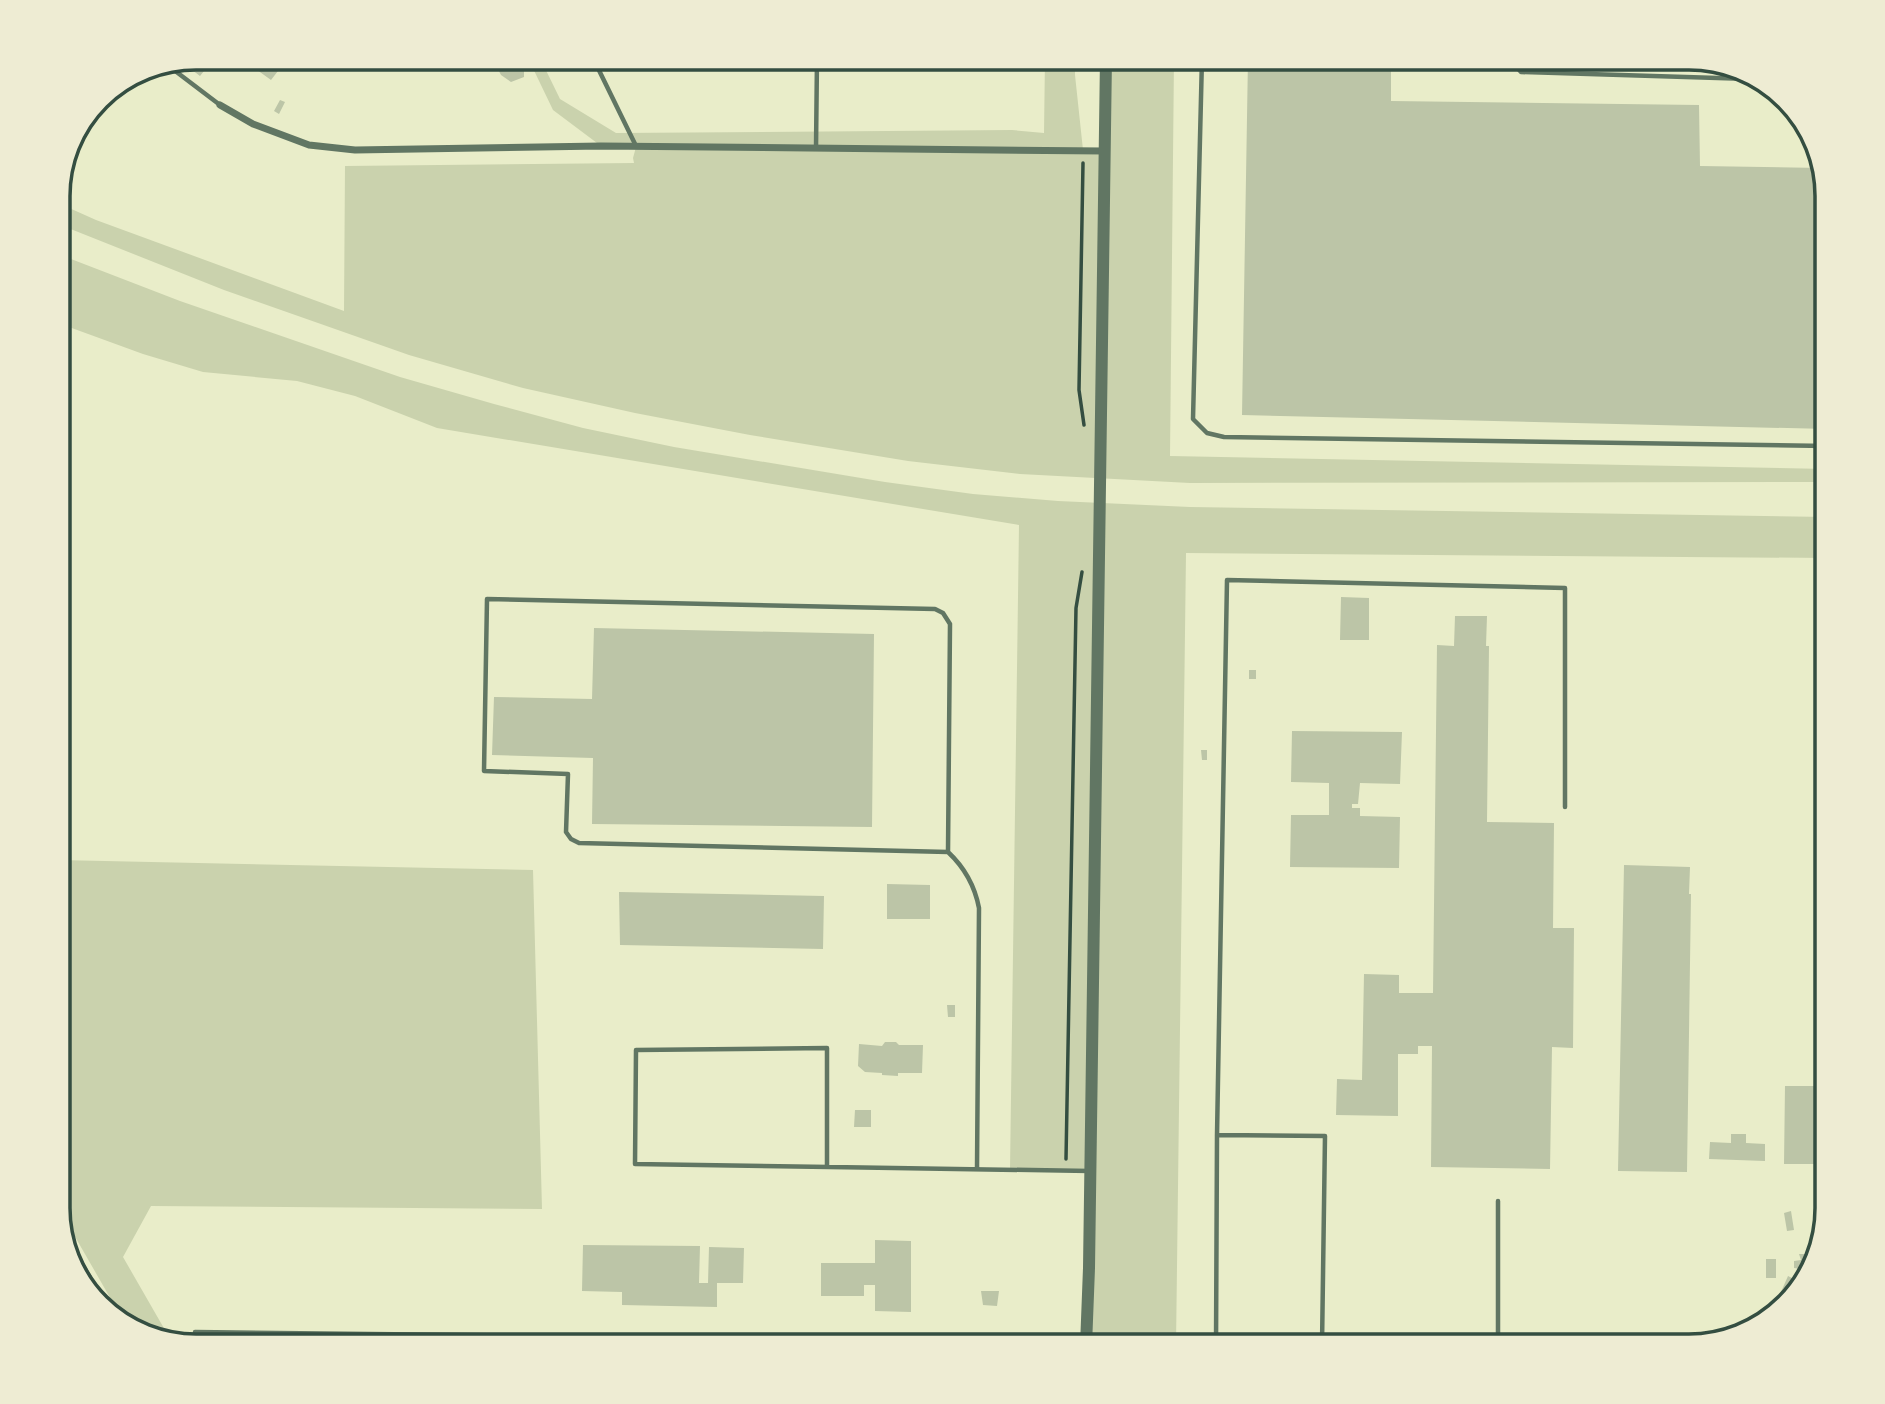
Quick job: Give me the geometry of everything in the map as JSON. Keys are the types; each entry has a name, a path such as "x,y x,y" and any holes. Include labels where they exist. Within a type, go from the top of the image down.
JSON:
{"street":[{"path":"1086,1334 1099,686 1106,70"},
{"path":"220,105 253,124 309,145 355,150 636,146 1104,151"}],"lane":[{"path":"599,70 636,146"},
{"path":"816,148 817,70"},
{"path":"1202,70 1193,419 1207,433 1238,438 1815,446"},
{"path":"1519,70 1733,78"},
{"path":"176,72 220,105"},
{"path":"1216,1334 1227,580 1565,587 1565,807"},
{"path":"948,852 579,843 571,839 566,832 568,774 484,771 487,599 934,609 943,613 950,624 948,852 970,881 979,908 977,1169"},
{"path":"827,1167 827,1048 636,1050 635,1164 1066,1171 1091,1171"},
{"path":"1217,1135 1325,1136 1322,1334"},
{"path":"1498,1201 1498,1334"},
{"path":"195,1332 373,1334"}],"path":[{"path":"1083,151 1079,390 1084,428"},
{"path":"1066,1171 1076,608 1082,561"}],"green space":[{"path":"534,70 546,70 560,99 616,133 1012,130 1044,133 1045,70 1075,70 1083,150 1104,151 1106,70 1174,70 1170,456 1815,469 1815,482 1190,483 1020,474 908,461 750,435 523,388 409,355 224,290 70,229 70,208 344,311 345,166 634,163 636,147 601,146 553,110"},
{"path":"70,259 180,301 400,377 583,428 674,447 885,482 973,494 1058,501 1190,507 1815,517 1815,558 1186,553 1176,1334 1086,1334 1091,1171 1010,1170 1019,525 437,428 355,396 297,381 203,372 70,327"},
{"path":"70,860 533,870 542,1209 151,1206 123,1257 165,1330 133,1317 113,1302 72,1231 70,1216"}],"building":[{"path":"192,70 205,70 200,76"},
{"path":"257,70 279,70 271,80"},
{"path":"498,70 524,70 524,77 511,82"},
{"path":"1248,70 1391,70 1391,101 1699,105 1700,166 1812,168 1815,196 1815,429 1242,415"},
{"path":"280,100 285,102 279,114 274,111"},
{"path":"1341,597 1369,598 1369,640 1340,640"},
{"path":"1455,616 1487,616 1487,822 1554,823 1553,928 1574,928 1573,1048 1552,1047 1550,1169 1431,1167 1432,1046 1418,1046 1418,1054 1398,1054 1398,1116 1336,1115 1337,1079 1362,1080 1364,974 1399,975 1399,993 1433,993 1437,645 1454,646"},
{"path":"594,628 874,634 872,827 592,824 593,758 492,755 494,697 592,699"},
{"path":"1249,670 1256,670 1256,679 1249,679"},
{"path":"1292,731 1402,732 1400,784 1360,783 1358,804 1352,804 1352,808 1360,808 1360,816 1400,817 1399,868 1290,867 1291,815 1329,815 1329,783 1291,782"},
{"path":"1201,750 1207,750 1207,760 1202,760"},
{"path":"1624,865 1690,867 1687,1172 1618,1171"},
{"path":"887,884 930,885 930,919 887,919"},
{"path":"619,892 824,896 823,949 620,945"},
{"path":"947,1005 955,1005 955,1017 948,1017"},
{"path":"885,1042 923,1045 922,1073 882,1075 865,1072 858,1066 859,1044 882,1046"},
{"path":"1785,1086 1815,1086 1815,1164 1784,1164"},
{"path":"855,1110 871,1110 871,1127 854,1127"},
{"path":"1731,1134 1746,1134 1746,1143 1765,1144 1765,1161 1709,1159 1710,1142 1731,1143"},
{"path":"1791,1211 1794,1230 1787,1231 1784,1213"},
{"path":"875,1240 911,1241 911,1312 875,1311 875,1285 864,1285 864,1296 821,1296 821,1263 875,1263"},
{"path":"583,1245 700,1246 699,1283 708,1283 709,1247 744,1248 743,1283 717,1283 717,1307 622,1305 622,1292 582,1291"},
{"path":"1799,1254 1806,1254 1799,1269 1794,1268 1794,1261 1801,1260"},
{"path":"1766,1259 1776,1259 1776,1278 1766,1278"},
{"path":"1788,1276 1793,1279 1784,1291 1781,1292"},
{"path":"981,1291 999,1291 997,1306 983,1305"}]}
